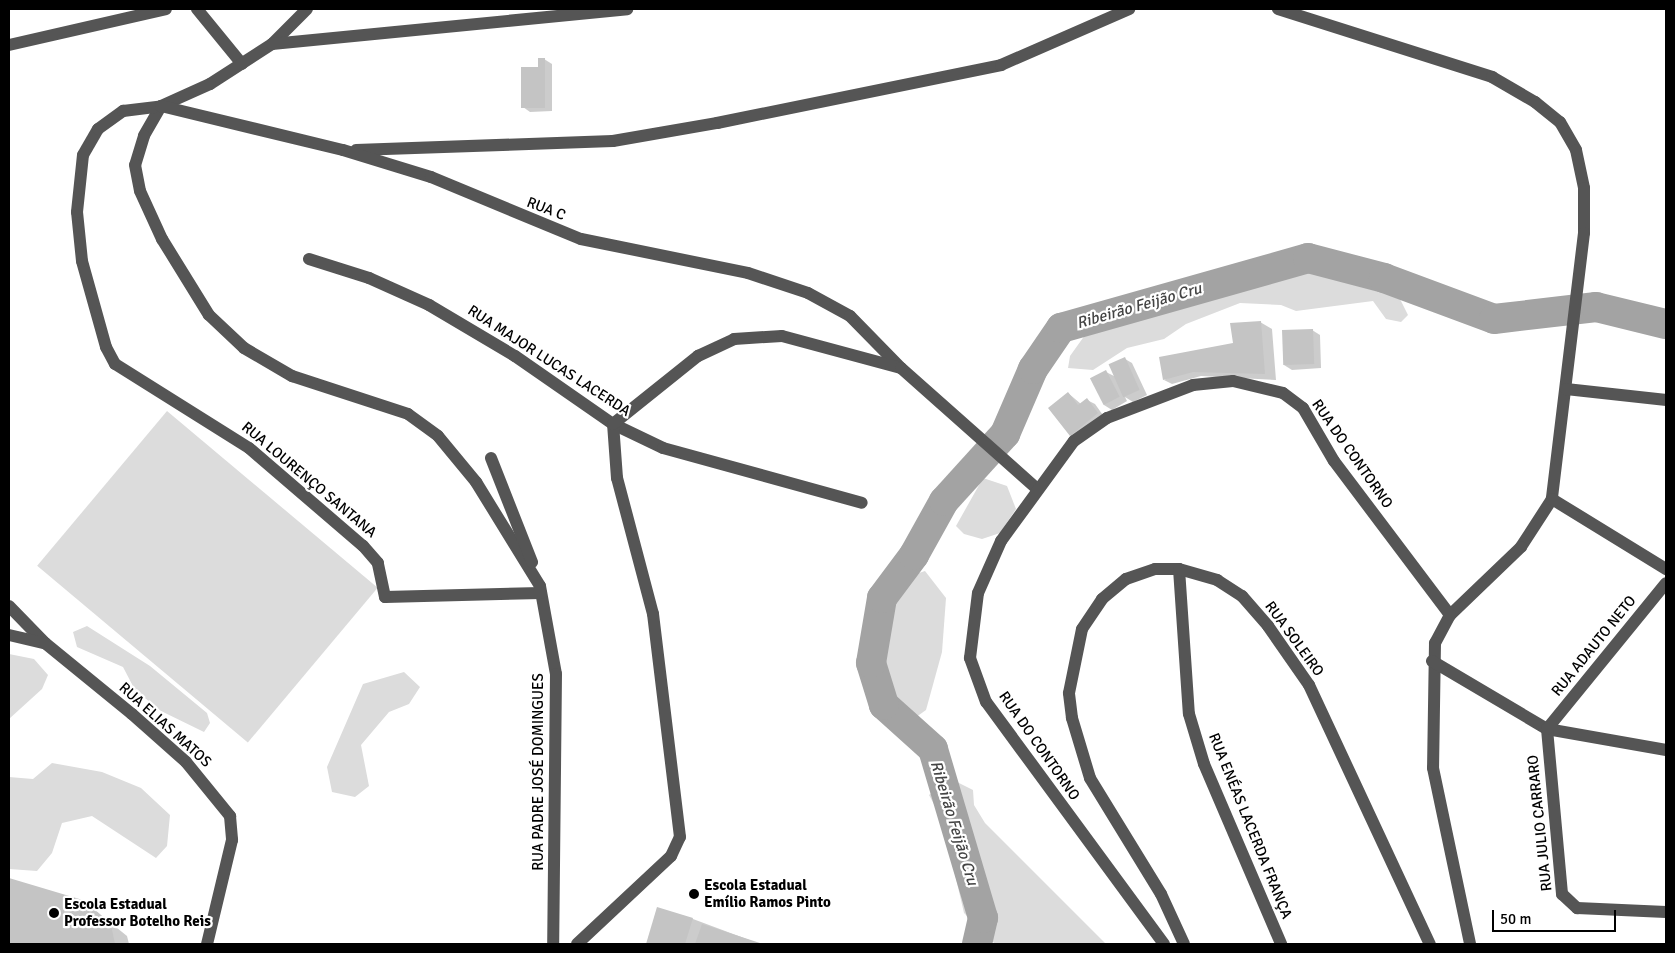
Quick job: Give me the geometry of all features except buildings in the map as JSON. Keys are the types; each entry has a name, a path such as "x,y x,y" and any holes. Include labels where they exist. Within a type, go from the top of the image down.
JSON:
{"street":[{"path":"9,45 166,9"},
{"path":"197,9 242,64"},
{"path":"161,106 242,64 272,44 307,9"},
{"path":"272,44 627,9"},
{"path":"343,150 613,141 708,124 995,67 1129,9"},
{"path":"1278,9 1492,77 1535,102 1560,122 1576,150 1584,188 1578,294 1552,499 1521,547 1450,615 1434,643 1432,661 1433,768 1470,944"},
{"name":"RUA C","path":"161,106 343,150 431,177 581,239 748,273 808,293 850,316 901,368 979,441 1036,488"},
{"name":"RUA LOURENÇO SANTANA","path":"161,106 123,111 98,129 83,155 77,212 82,261 106,347 115,364 249,448 363,546 378,563 385,597 540,590"},
{"name":"RUA PADRE JOSÉ DOMINGUES","path":"161,106 144,136 135,165 140,190 162,239 209,315 244,348 292,376 408,414 438,436 476,482 540,590 556,674 553,944"},
{"name":"RUA MAJOR LUCAS LACERDA","path":"309,259 369,278 429,305 515,356 613,424 663,448 862,503"},
{"path":"577,944 671,856 680,837 652,614 618,478 613,424 698,356 734,339 782,336 901,368"},
{"name":"RUA DO CONTORNO","path":"1164,944 986,702 970,658 978,593 1001,541 1036,488 1074,441 1136,404 1193,385 1233,381 1261,384 1303,408 1334,461 1450,615"},
{"path":"1566,389 1666,400"},
{"path":"491,458 540,590"},
{"path":"1552,499 1666,569"},
{"name":"RUA SOLEIRO","path":"1184,944 1161,894 1090,778 1072,718 1069,692 1072,658 1082,629 1102,599 1126,579 1155,568 1179,569 1217,580 1242,596 1268,626 1309,685 1430,944"},
{"name":"RUA ENÉAS LACERDA FRANÇA","path":"1179,569 1189,714 1204,764 1281,944"},
{"name":"RUA ADAUTO NETO","path":"1547,730 1666,583"},
{"path":"9,606 45,643"},
{"name":"RUA ELIAS MATOS","path":"9,634 45,643 186,762 230,816 232,840 207,944"},
{"path":"1432,661 1547,730 1666,750"},
{"name":"RUA JULIO CARRARO","path":"1547,730 1559,883 1567,901 1590,909 1666,912"}],"shaded area":[{"path":"1307,268 1329,268 1399,297 1408,315 1401,322 1386,319 1373,301 1296,311 1281,305 1240,303 1186,324 1164,339 1127,348 1093,370 1068,368 1070,356 1090,328"},
{"path":"167,411 378,588 248,743 37,566"},
{"path":"983,478 1007,486 1016,509 1000,533 982,539 964,534 956,526"},
{"path":"925,571 946,598 942,652 926,710 898,730 872,714 865,691 897,597 907,577"},
{"path":"87,626 150,666 207,713 210,723 204,732 161,711 135,690 123,667 77,647 73,632"},
{"path":"9,654 34,659 48,675 42,689 9,719"},
{"path":"404,672 420,687 409,704 389,712 361,745 369,786 355,797 332,792 327,767 363,684"},
{"path":"52,763 102,772 141,788 170,815 167,846 156,858 92,816 62,823 52,853 37,871 9,869 9,777 33,779"},
{"path":"951,779 973,790 974,805 985,823 1106,944 995,944 964,913 942,819 929,795"}],"waterway":[{"name":"Ribeirão Feijão Cru","path":"977,944 983,918 933,749 884,705 871,663 882,598 914,555 944,501 1005,434 1033,369 1061,328 1308,258 1384,278 1494,319 1596,307 1666,324"}],"place":[{"name":"Escola Estadual Emílio Ramos Pinto","path":"694,894"},
{"name":"Escola Estadual Professor Botelho Reis","path":"54,913"}]}
